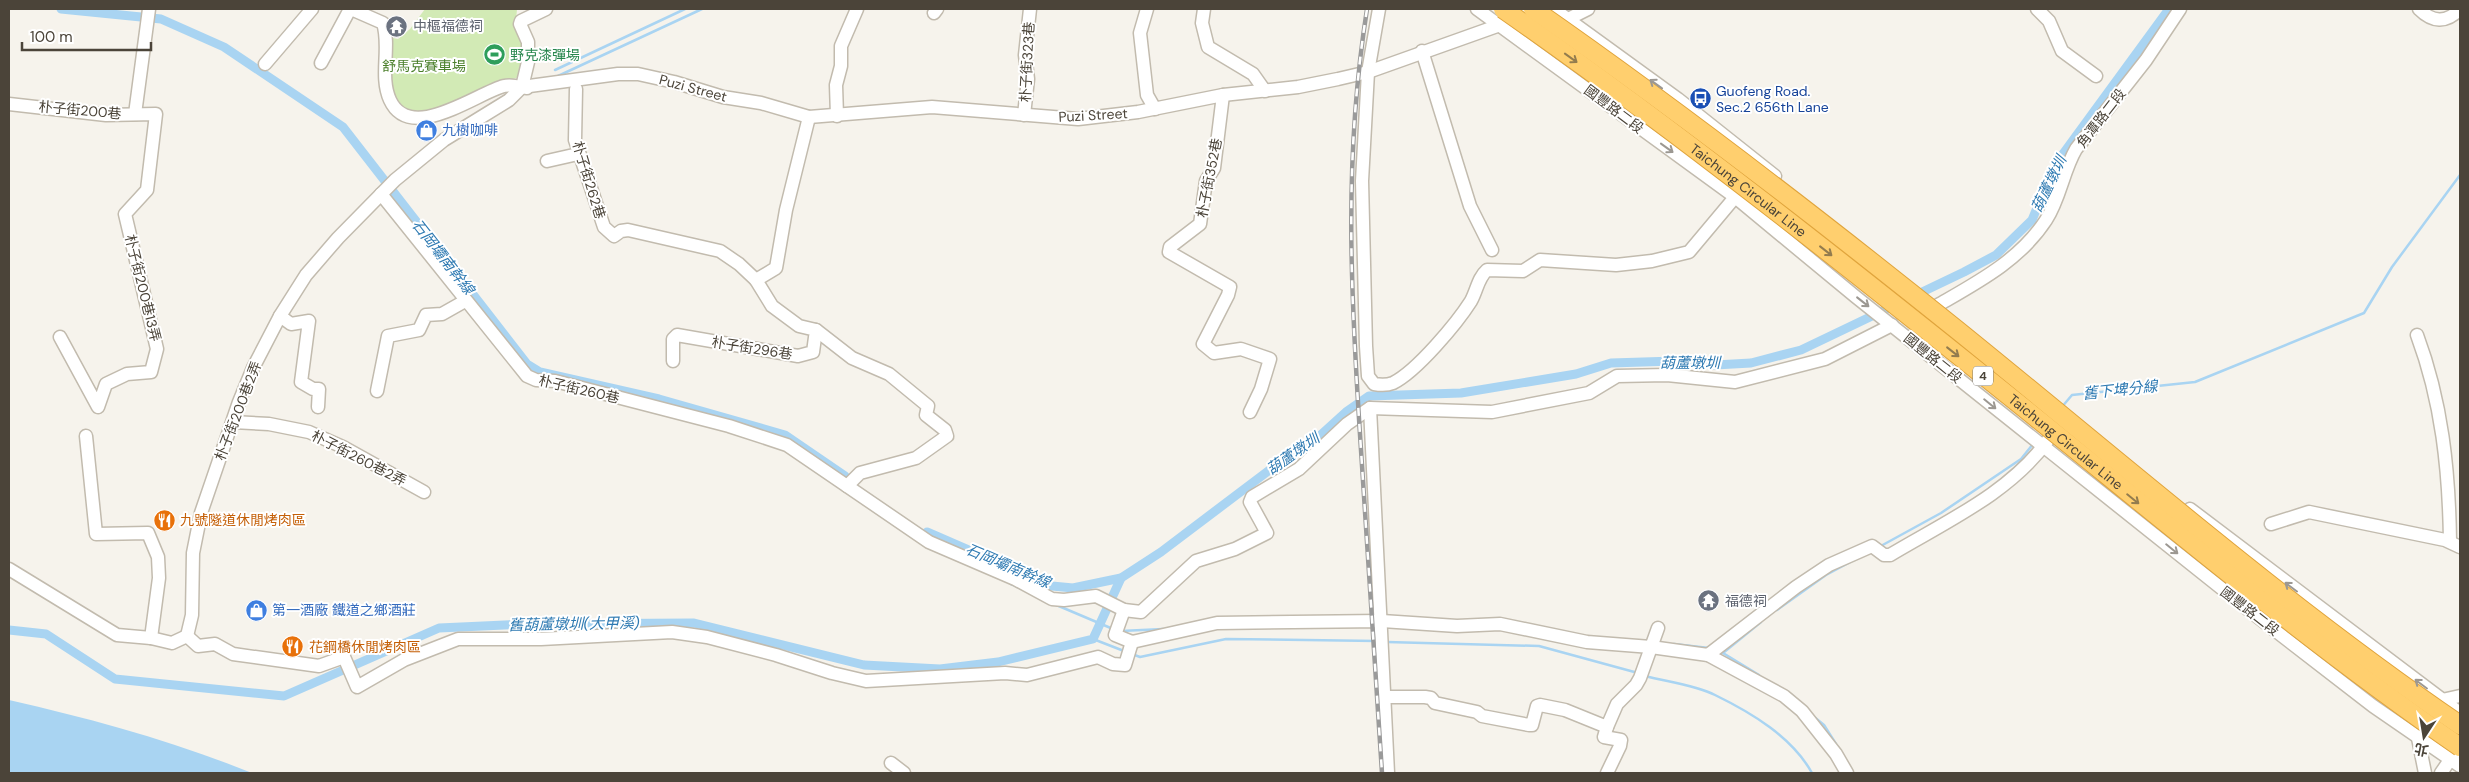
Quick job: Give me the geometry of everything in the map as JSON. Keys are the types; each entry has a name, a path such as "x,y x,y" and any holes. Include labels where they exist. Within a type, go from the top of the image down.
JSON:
{"highway":[{"name":"Taichung Circular Line","path":"1533,9 1740,160 1955,328 2136,478 2270,584 2460,725"},
{"name":"Taichung Circular Line","path":"1502,17 1720,168 2016,402 2261,601 2458,755"}],"street":[{"name":"朴子街200巷","path":"9,104 106,115 135,114 149,9"},
{"path":"266,64 312,9"},
{"path":"321,64 350,9"},
{"name":"Puzi Street","path":"350,9 383,23 385,30 385,66 390,100 396,108 407,115 429,117 453,109 505,86 544,91 576,89 651,77"},
{"path":"522,87 528,62 528,42 520,24 521,21 546,9"},
{"path":"837,116 836,85 841,66 841,46 856,9"},
{"name":"朴子街323巷","path":"1024,114 1028,79 1025,55 1030,9"},
{"path":"1148,9 1140,34 1147,95 1154,109"},
{"path":"1204,9 1202,23 1208,48 1252,74 1265,91"},
{"path":"1379,9 1368,72 1362,180 1366,346 1368,376 1374,384 1392,384 1412,369 1451,328 1472,299 1482,274 1487,270 1523,271 1540,260 1616,266 1652,261 1689,252 1762,165"},
{"name":"國豐路二段","path":"1477,9 1502,17 1543,56 1735,197 2250,611 2418,738 2458,755"},
{"path":"1502,17 1511,9"},
{"path":"1554,9 1678,100 1762,165 2230,541 2460,713"},
{"path":"1543,56 1568,19 1588,9"},
{"path":"2037,9 2050,21 2062,51 2096,76"},
{"name":"角潭路二段","path":"1938,305 2010,261 2046,221 2070,160 2076,150 2146,60 2180,9"},
{"path":"2418,9 2429,18 2443,20 2449,18 2460,9"},
{"name":"Puzi Street","path":"522,87 618,74 651,77 723,97 761,103 809,117 932,107 1078,119 1154,109 1223,95 1298,87 1368,72 1502,17"},
{"path":"1422,51 1470,206 1492,250"},
{"name":"朴子街200巷2弄","path":"187,636 192,615 194,545 212,479 253,368 280,316 306,275 380,194 444,140 509,100 522,87"},
{"name":"朴子街262巷","path":"576,89 575,140 578,154 604,227 614,236 621,231 628,230 720,251 740,264 756,280"},
{"name":"朴子街352巷","path":"1223,95 1214,168 1206,181 1200,224 1170,248 1169,252 1230,287 1228,296 1203,344 1214,353 1241,349 1270,359 1261,389 1250,412"},
{"name":"朴子街200巷13弄","path":"60,337 98,407 106,384 127,374 151,372 157,348 125,214 147,190 156,114 135,114"},
{"path":"809,117 786,210 776,268 756,280 772,306 798,326 816,330 852,358 889,374 928,406 926,415 945,430 946,436 916,458 860,473 847,486"},
{"path":"547,161 578,154"},
{"name":"朴子街260巷","path":"380,194 397,212 465,301 527,376 536,380 555,381 729,426 787,444 929,542 1015,580 1052,599 1064,600 1096,596 1124,610"},
{"path":"377,391 388,336 419,330 426,315 442,314 465,301"},
{"path":"280,316 291,324 309,321 300,382 313,389 319,389 318,407"},
{"path":"1847,773 1836,754 1802,710 1784,696 1708,655 1651,647 1587,642 1500,624 1457,626 1217,622 1132,642 1115,635 1124,610 1140,612 1148,607 1196,561 1235,550 1267,533 1250,502 1252,497 1299,469 1347,424 1370,408 1492,412 1589,393 1617,376 1667,375 1735,382 1825,359 1892,325"},
{"name":"朴子街296巷","path":"673,360 673,338 677,335 798,356 813,352 816,330"},
{"path":"2271,524 2309,512 2455,544 2441,421 2428,365 2417,335"},
{"path":"1370,408 1388,773"},
{"path":"1708,655 1829,565 1872,546 1884,555 1890,555 2000,489 2028,466 2069,412"},
{"name":"朴子街260巷2弄","path":"233,422 269,424 309,432 343,447 424,492"},
{"path":"86,436 96,534 148,533 158,557 159,578 151,638"},
{"path":"9,569 117,635 151,638 172,643 187,636 198,646 215,644 233,654 319,666 344,657 358,688 404,660 458,639 541,639 672,632 707,637 866,681 1005,673 1027,675 1098,657 1118,666 1125,665 1128,661 1132,642"},
{"path":"1607,773 1621,740 1604,737 1607,727 1617,704 1636,685 1658,628"},
{"path":"2442,700 2460,696"},
{"path":"1384,697 1431,698 1435,702 1477,712 1482,716 1532,726 1537,706 1540,705 1565,710 1607,727"},
{"path":"2418,738 2425,773"},
{"path":"2441,773 2458,755"},
{"path":"891,763 904,773"}],"green space":[{"name":"舒馬克賽車場","path":"425,9 517,9 516,21 526,43 522,76 503,82 442,111 408,111 393,98 388,37 398,39 410,29"}],"water":[{"path":"9,700 132,732 222,761 252,773 9,773"}],"waterway":[{"name":"石岡壩南幹線","path":"61,9 161,19 224,47 343,127 527,364 540,372 659,399 785,435 845,476"},
{"path":"555,70 685,9"},
{"path":"558,76 702,9"},
{"name":"葫蘆墩圳","path":"927,532 1052,586 1073,588 1121,578 1161,552 1280,462 1314,441 1346,412 1369,396 1461,393 1576,374 1611,363 1675,361 1715,365 1751,363 1801,350 1996,255 2032,220 2047,184 2063,154 2169,9"},
{"name":"舊下埤分線","path":"2061,408 2072,395 2195,382 2364,313 2392,267 2460,175"},
{"name":"舊下埤分線","path":"1879,547 1941,513 2021,459 2033,444"},
{"name":"舊下埤分線","path":"1777,610 1826,575 1854,560"},
{"name":"舊葫蘆墩圳(大甲溪)","path":"9,630 46,634 115,679 284,696 439,628 527,624 694,623 864,665 940,669 998,662 1093,639 1121,578"},
{"path":"1011,584 1022,589"},
{"path":"1054,604 1113,629"},
{"name":"舊下埤分線","path":"1723,653 1761,622"},
{"path":"1121,631 1163,629"},
{"path":"1093,639 1124,651"},
{"path":"1132,654 1140,657 1226,639 1376,641"},
{"path":"1387,642 1539,646 1638,673"},
{"path":"1674,644 1709,648"},
{"path":"1723,653 1759,675"},
{"path":"1645,676 1699,689 1715,695 1757,718 1794,748 1812,773"},
{"path":"1813,716 1824,725 1836,744"}],"railway":[{"path":"1367,9 1359,65 1352,175 1352,284 1357,394 1382,773"}],"place":[{"name":"中樞福德祠","path":"397,26"},
{"name":"野克漆彈場","path":"494,55"},
{"name":"Guofeng Road. Sec.2 656th Lane","path":"1700,99"},
{"name":"九樹咖啡","path":"426,130"},
{"name":"九號隧道休閒烤肉區","path":"164,520"},
{"name":"福德祠","path":"1709,601"},
{"name":"第一酒廠 鐵道之鄉酒莊","path":"256,610"},
{"name":"花鋼橋休閒烤肉區","path":"293,647"}]}
